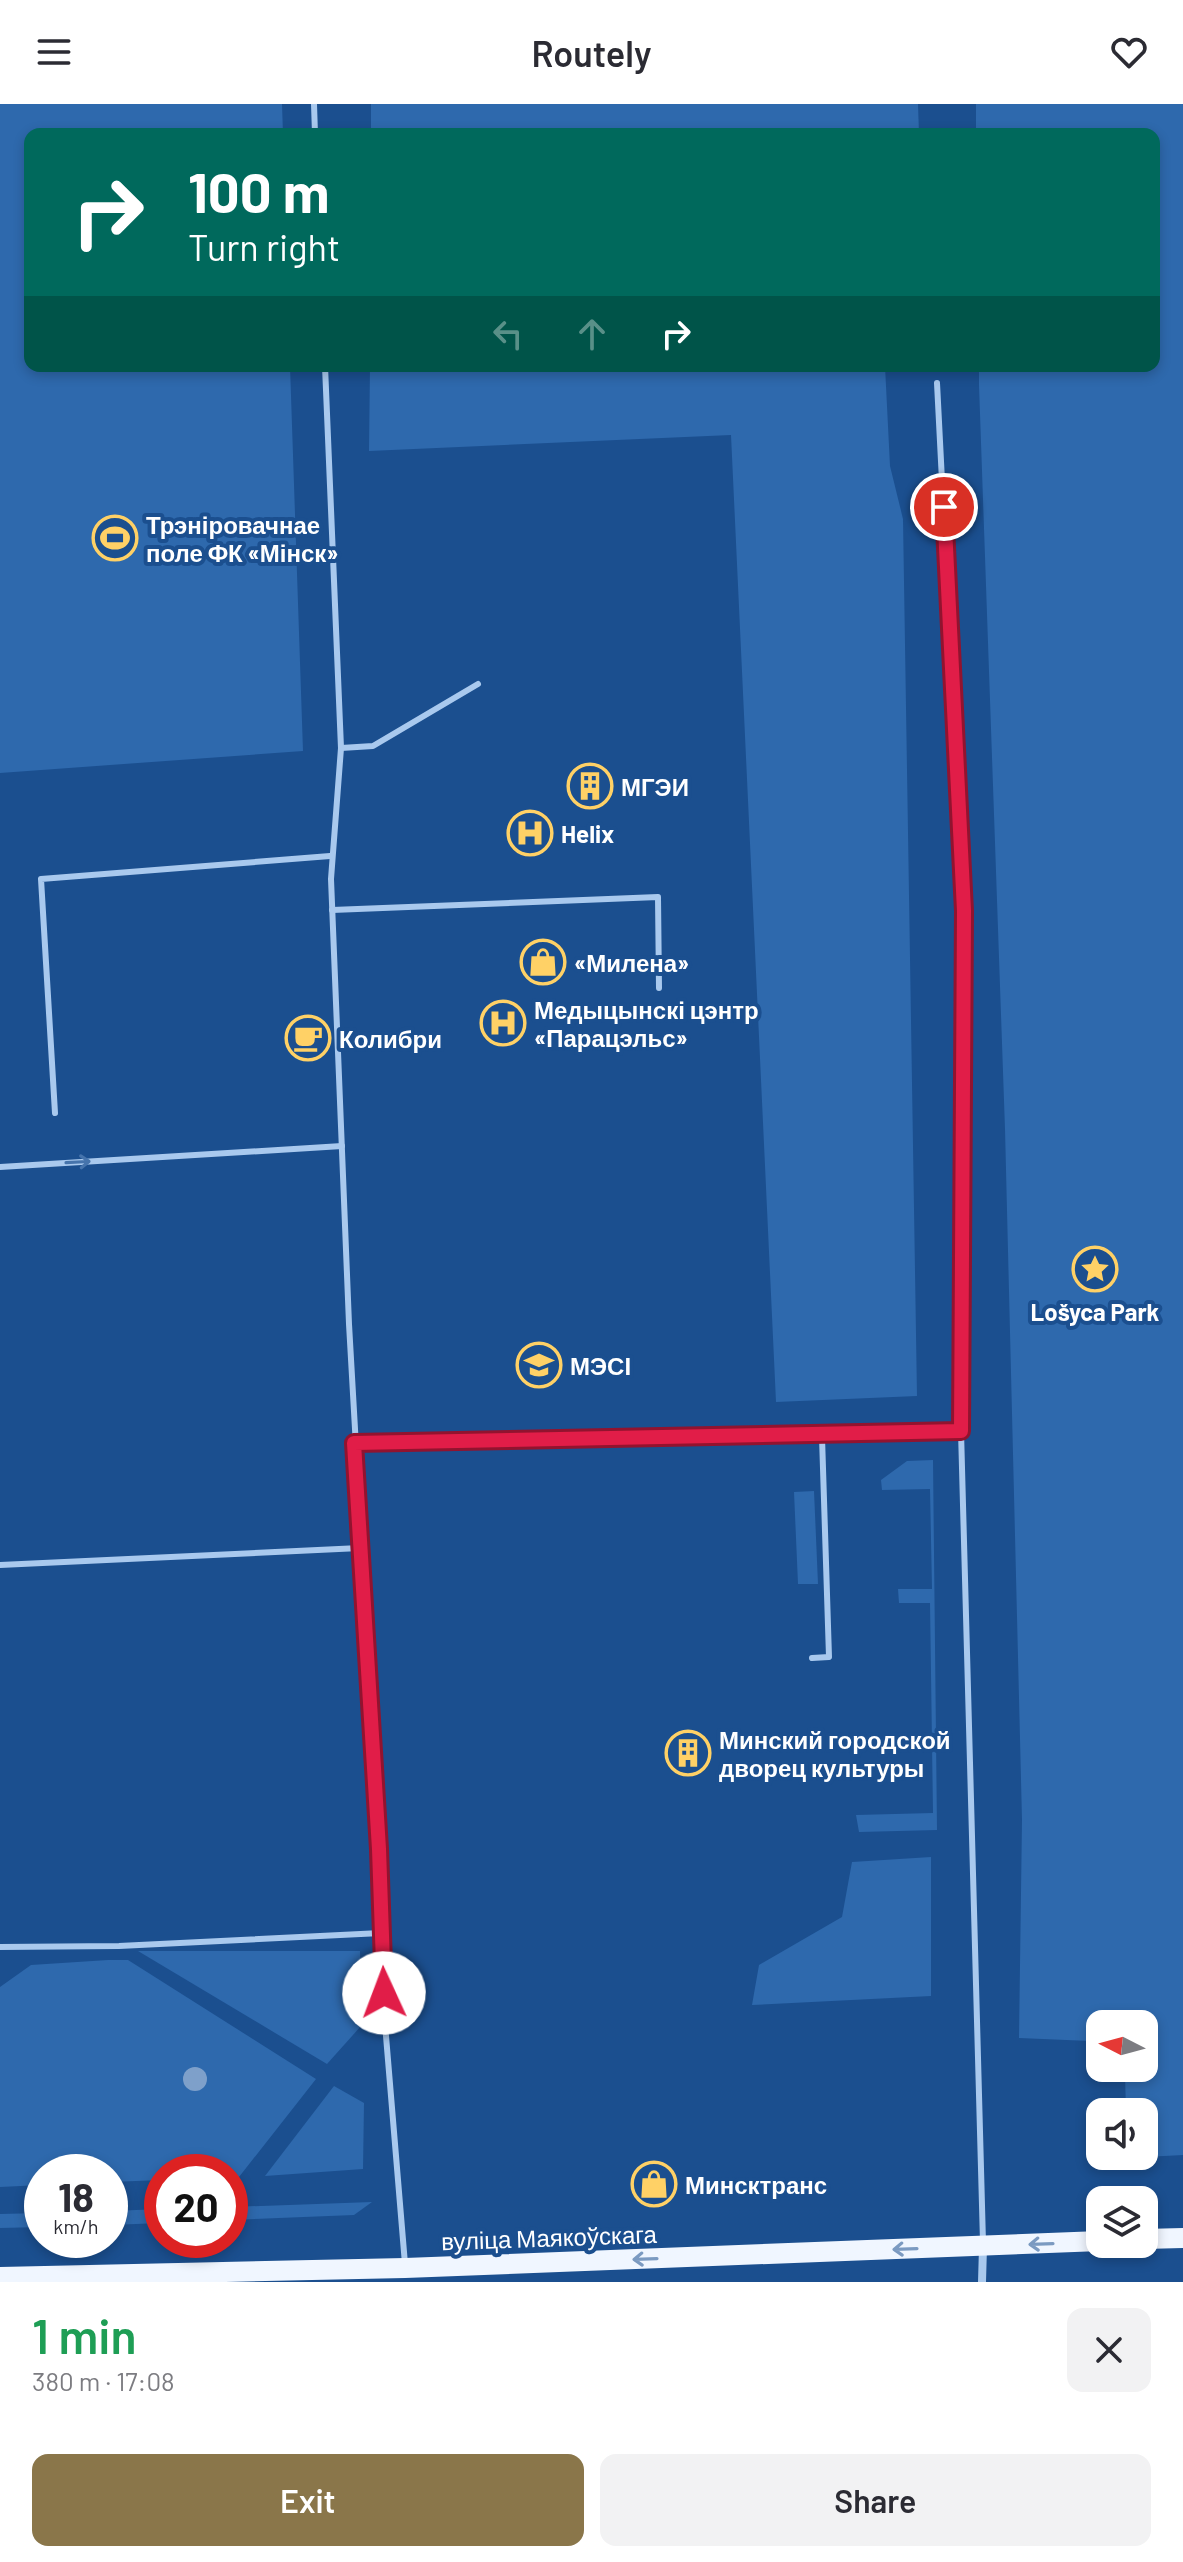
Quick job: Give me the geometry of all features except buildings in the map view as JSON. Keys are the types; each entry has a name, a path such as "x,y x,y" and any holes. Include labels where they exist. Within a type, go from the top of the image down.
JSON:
{"main road":[{"path":"1158,2239 1183,2238"},
{"name":"вуліца Маякоўскага","path":"0,2277 405,2268 1086,2242"}],"street":[{"path":"982,2282 983,2246"}],"lane":[{"path":"314,104 315,128"},
{"path":"325,372 341,748 330,856 354,1443 385,2024 405,2268"},
{"path":"937,383 964,911 961,1431 983,2246"},
{"path":"341,748 373,746 478,684"},
{"path":"55,1113 41,879 330,856"},
{"path":"332,910 658,897 659,988"},
{"path":"0,1167 342,1146"},
{"path":"354,1443 822,1437 961,1431"},
{"path":"812,1658 829,1657 822,1437"},
{"path":"0,1565 360,1548"},
{"path":"0,1947 119,1946 381,1933"}],"shaded area":[{"name":"Трэніровачнае поле ФК «Мінск»","path":"0,104 282,104 283,128 24,128 24,372 290,372 303,751 0,773"},
{"path":"371,104 918,104 919,128 371,128"},
{"name":"Lošyca Park","path":"976,104 1183,104 1183,2155 1158,2156 1158,2098 1126,2098 1125,2082 1158,2082 1158,2010 1086,2010 1086,2041 1019,2038 1022,1820 1005,1129 979,372 1160,372 1160,128 976,128"},
{"path":"370,372 885,372 890,466 903,519 917,1396 776,1402 731,435 369,451"},
{"path":"933,1460 937,1830 859,1832 856,1815 933,1813 930,1603 899,1603 898,1589 932,1589 930,1489 882,1490 881,1480 907,1461"},
{"path":"814,1491 818,1584 798,1584 794,1492"},
{"path":"931,1857 931,1996 752,2005 759,1965 842,1917 852,1862"},
{"path":"138,1951 360,1951 361,2026 327,2064"},
{"path":"128,1960 316,2079 248,2166 248,2154 144,2154 144,2181 128,2181 128,2154 24,2154 24,2186 0,2187 0,1987 31,1965"},
{"path":"334,2086 364,2103 363,2169 265,2176"},
{"path":"372,2202 354,2215 248,2219 248,2206"},
{"path":"128,2210 144,2210 144,2224 128,2224"},
{"path":"24,2213 24,2227 0,2228 0,2214"}],"place":[{"name":"Трэніровачнае поле ФК «Мінск»","path":"115,538"},
{"name":"МГЭИ","path":"590,786"},
{"name":"Helix","path":"530,833"},
{"name":"«Милена»","path":"543,962"},
{"name":"Медыцынскі цэнтр «Парацэльс»","path":"503,1023"},
{"name":"Колибри","path":"308,1038"},
{"name":"Lošyca Park","path":"1095,1269"},
{"name":"МЭСІ","path":"539,1365"},
{"name":"Минский городской дворец культуры","path":"688,1753"},
{"name":"Минсктранс","path":"654,2184"}],"route":[{"path":"384,1993 379,1849 354,1443 822,1437 961,1431 964,911 944,507"}]}
